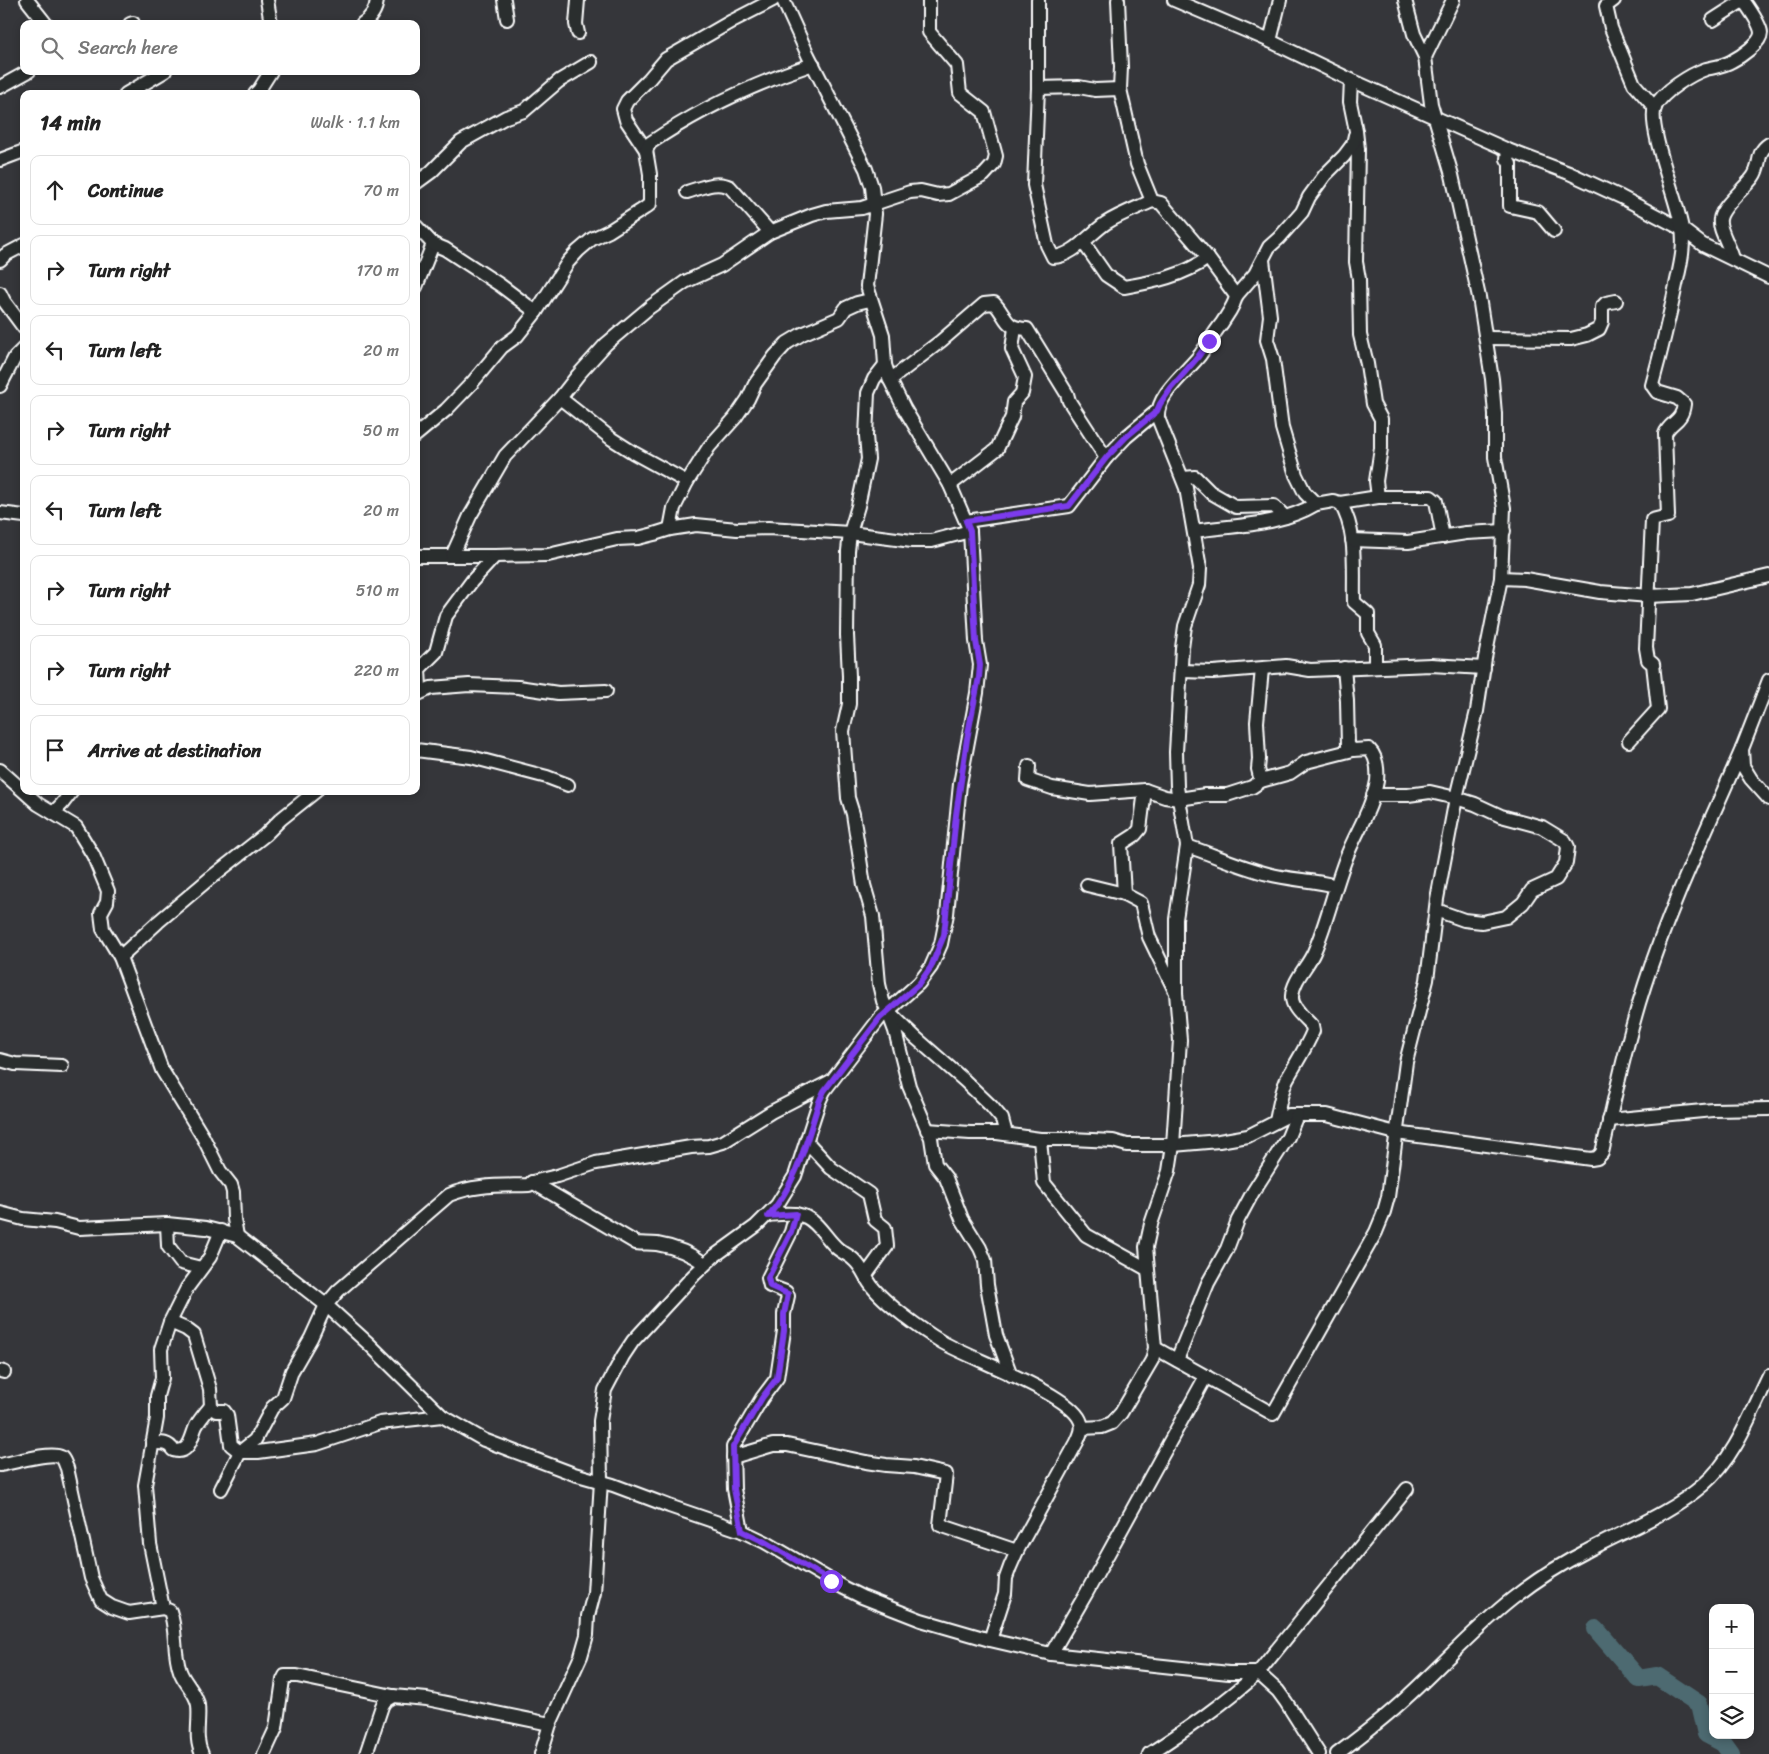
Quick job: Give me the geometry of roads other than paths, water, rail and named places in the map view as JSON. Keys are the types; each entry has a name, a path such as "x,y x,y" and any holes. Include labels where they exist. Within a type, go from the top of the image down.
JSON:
{"street":[{"path":"26,0 43,20"},
{"path":"267,0 268,20"},
{"path":"367,20 374,11 377,0"},
{"path":"504,0 507,18"},
{"path":"578,0 576,24 578,33"},
{"path":"420,432 446,410 496,354 517,336 536,312 568,262 578,251 592,239 609,231 650,204 650,174 646,150 626,120 623,110 627,101 666,59 732,20 773,0"},
{"path":"541,1754 550,1724 581,1656 587,1635 588,1616 596,1580 596,1547 601,1481 599,1439 605,1390 633,1341 713,1256 756,1226 778,1205 795,1176 824,1091 867,1033 888,1010 911,992 931,967 946,926 956,815 979,671 968,526 950,485 904,408 890,380 885,364 882,335 867,286 867,273 875,225 872,187 866,168 783,0"},
{"path":"452,556 470,516 505,456 560,398 606,344 650,307 685,282 722,264 770,232 812,214 862,208 910,192 921,191 938,195 949,194 984,175 994,164 996,156 984,112 960,94 957,65 929,32 929,0"},
{"path":"1038,0 1038,88 1034,185 1047,245 1053,257 1058,257 1083,242 1106,223 1152,201 1161,203 1208,258 1236,296"},
{"path":"1118,0 1120,89 1137,164 1152,201"},
{"path":"1174,0 1270,41 1351,80 1508,150 1621,197 1682,229 1703,245 1769,277"},
{"path":"1270,41 1280,0"},
{"path":"1155,1348 1273,1414 1376,1232 1383,1215 1392,1177 1406,1062 1427,980 1436,910 1456,798 1477,711 1501,578 1504,530 1504,508 1496,457 1495,414 1486,338 1452,175 1431,104 1425,57 1414,34 1404,0"},
{"path":"1425,57 1454,0"},
{"path":"1614,0 1606,6 1611,28 1634,84 1655,108"},
{"path":"1629,741 1658,709 1653,664 1648,660 1646,648 1652,520 1668,516 1665,434 1667,429 1683,413 1684,404 1677,398 1657,392 1652,385 1684,247 1677,205 1656,136 1655,108 1666,94 1691,76 1731,62 1760,40 1765,32 1760,28 1744,0 1713,20"},
{"path":"420,180 442,162 461,142 506,117 524,111 559,81 591,62"},
{"path":"646,150 650,143 664,134 736,95 779,75 813,64"},
{"path":"0,87 22,75"},
{"path":"133,90 158,75"},
{"path":"260,90 269,75"},
{"path":"1351,80 1350,102 1358,149 1356,262 1359,279 1360,335 1367,364 1373,404 1381,419 1381,448 1376,481 1378,497"},
{"path":"1038,88 1120,89"},
{"path":"420,556 548,555 617,539 654,534 670,528 696,525 737,529 768,528 850,532 912,541 932,541 968,526 1069,506 1106,458 1126,437 1157,411 1171,388 1204,349 1236,300 1236,296 1255,274 1269,247 1302,212 1309,197 1353,144 1356,131"},
{"path":"1733,259 1732,251 1720,226 1720,218 1754,176 1759,166 1762,148 1769,144"},
{"path":"1508,150 1510,206 1538,212 1554,231"},
{"path":"0,160 20,152"},
{"path":"688,192 715,184 730,186 770,232"},
{"path":"420,230 433,244 445,248 500,284 536,312"},
{"path":"1083,242 1106,275 1124,287 1159,282 1197,266 1208,258"},
{"path":"420,277 433,244"},
{"path":"0,260 20,247"},
{"path":"1263,260 1270,316 1267,340 1273,359 1282,428 1296,475 1305,493 1316,504"},
{"path":"0,293 12,314 20,323"},
{"path":"670,528 674,508 687,482 709,447 735,418 748,399 755,384 775,356 787,343 802,334 839,318 846,308 870,300"},
{"path":"1486,338 1571,339 1587,335 1599,329 1602,322 1602,307 1616,301"},
{"path":"890,380 984,304 994,304 1005,321 1015,328 1027,329 1067,394 1069,401 1106,458"},
{"path":"950,485 997,449 1012,417 1014,402 1022,393 1025,377 1012,349 1015,328"},
{"path":"0,386 11,364 20,353"},
{"path":"885,364 874,379 868,393 866,436 868,459 858,506 850,532 847,635 850,676 849,704 843,731 848,798 864,885 875,927 879,984 883,1001 895,1031 909,1086 930,1138 935,1164 946,1178 962,1219 980,1248 985,1260 987,1285 996,1335 1011,1375"},
{"path":"560,398 612,439 687,482"},
{"path":"1082,1428 1102,1427 1112,1423 1121,1413 1152,1360 1155,1348 1146,1248 1151,1224 1169,1171 1173,1146 1180,1040 1176,993 1176,919 1187,846 1176,787 1176,760 1182,648 1185,626 1199,585 1200,568 1186,488 1158,418 1157,411"},
{"path":"1183,478 1195,477 1210,492 1236,507 1274,506 1285,517"},
{"path":"1194,531 1262,523 1306,510 1316,504 1340,503 1378,497 1430,497 1436,501 1443,537"},
{"path":"1340,503 1348,515 1352,540 1354,602 1368,614 1368,634 1375,645 1375,667"},
{"path":"0,513 20,516"},
{"path":"1352,540 1408,542 1466,533 1504,530"},
{"path":"420,669 436,652 446,616 472,581 495,556"},
{"path":"1501,578 1525,579 1600,592 1649,596 1692,594 1769,576"},
{"path":"1182,671 1213,672 1286,666 1310,670 1431,665 1484,668"},
{"path":"1344,668 1348,746 1353,750"},
{"path":"1261,781 1258,769 1260,759 1257,722 1262,669"},
{"path":"927,1130 1006,1134 1040,1139 1071,1138 1113,1141 1127,1145 1173,1146 1248,1136 1289,1115 1327,1116 1396,1134 1592,1159 1597,1158 1602,1153 1645,982 1678,895 1742,749 1769,680"},
{"path":"420,692 431,688 469,685 518,687 558,693 606,691"},
{"path":"1029,766 1028,780 1052,788 1090,794 1145,790 1179,799 1205,795 1227,795 1252,787 1261,781 1290,773 1306,762 1353,750 1369,749 1374,755 1377,767 1377,780 1373,794 1346,856 1320,939 1291,996 1293,1004 1312,1026 1313,1031 1280,1098 1276,1121"},
{"path":"1742,749 1743,766 1751,779 1769,799"},
{"path":"420,751 471,757 547,777 568,785"},
{"path":"0,770 20,789"},
{"path":"1124,894 1121,844 1135,835 1140,828 1145,790"},
{"path":"1373,794 1408,795 1430,792 1456,798 1501,816 1542,827 1565,841 1568,847 1568,854 1562,870 1556,878 1532,890 1523,903 1506,917 1482,922 1464,920 1436,910"},
{"path":"26,795 76,827 93,855 108,891 107,902 101,914 101,922 120,957 162,1070 203,1137 233,1192 237,1236"},
{"path":"53,813 69,795"},
{"path":"120,957 209,878 265,835 281,819 311,795"},
{"path":"1187,846 1266,873 1336,886"},
{"path":"1087,885 1098,886 1124,894 1141,903 1149,937 1176,993"},
{"path":"888,1010 991,1106 1002,1119 1006,1134"},
{"path":"0,1060 15,1064 62,1066"},
{"path":"221,1488 240,1452 255,1440 272,1408 284,1398 292,1371 311,1338 326,1304 338,1291 449,1195 463,1189 483,1186 529,1185 532,1182 558,1176 578,1167 596,1163 691,1147 709,1146 723,1142 771,1112 833,1080"},
{"path":"1610,1120 1713,1110 1769,1109"},
{"path":"1177,1360 1208,1283 1227,1249 1238,1220 1253,1192 1288,1137 1297,1115"},
{"path":"1040,1139 1044,1183 1086,1235 1147,1269"},
{"path":"807,1142 831,1168 869,1194 875,1220 885,1228 887,1246 866,1275"},
{"path":"532,1182 636,1243 655,1244 676,1249 686,1252 706,1264"},
{"path":"0,1213 23,1219 54,1222 79,1228 167,1224 221,1231 237,1236 326,1304 442,1416 484,1440 574,1474 601,1481 742,1531 862,1597 921,1620 990,1640 1051,1654 1229,1673 1258,1673 1286,1702 1319,1754"},
{"path":"768,1216 796,1214 817,1224 838,1249 854,1259 870,1284 881,1296 916,1324 964,1353 1046,1392 1076,1413 1082,1428 1077,1442 1017,1551 1008,1572 1005,1594 990,1640"},
{"path":"742,1531 734,1489 733,1447 762,1398 777,1378 784,1331 784,1314 788,1296 786,1292 770,1286 768,1278 791,1232 796,1214"},
{"path":"167,1224 168,1246 181,1263 202,1268"},
{"path":"163,1608 150,1544 145,1485 157,1418 157,1396 162,1378 160,1349 170,1322 187,1288 210,1257 221,1231"},
{"path":"152,1443 164,1443 178,1452 185,1449 191,1441 196,1426 211,1406 210,1389 194,1335 170,1322"},
{"path":"1051,1654 1206,1376"},
{"path":"1337,1754 1385,1717 1512,1599 1562,1564 1634,1528 1684,1499 1703,1484 1725,1459 1734,1445 1769,1376"},
{"path":"211,1406 216,1411 224,1411 227,1415 231,1445 240,1452 258,1452 317,1444 380,1422 442,1416"},
{"path":"732,1457 774,1446 787,1445 866,1462 914,1467 946,1474 940,1526 1017,1551"},
{"path":"0,1465 46,1456 54,1455 60,1457 67,1468 91,1578 101,1600 112,1607 129,1613 163,1608 170,1611 177,1663 198,1704 197,1735 202,1754"},
{"path":"1148,1754 1203,1718 1258,1673 1407,1489"},
{"path":"264,1754 276,1728 285,1676 298,1676 393,1696 428,1699 550,1724"},
{"path":"366,1754 382,1706 385,1701 393,1696"}],"waterway":[{"path":"1596,1629 1639,1679 1657,1676 1699,1704 1706,1734 1723,1743 1731,1754"}]}
